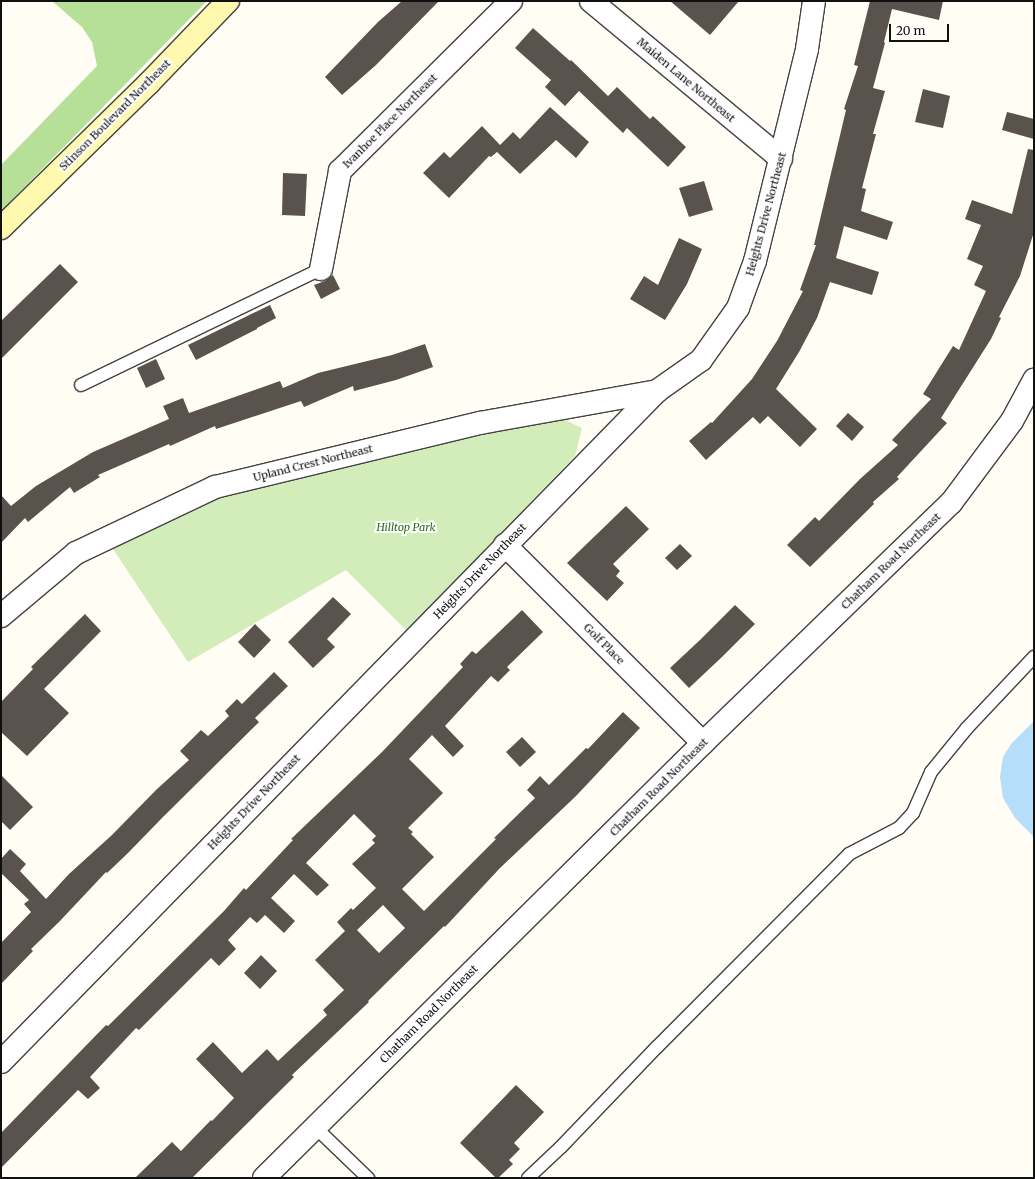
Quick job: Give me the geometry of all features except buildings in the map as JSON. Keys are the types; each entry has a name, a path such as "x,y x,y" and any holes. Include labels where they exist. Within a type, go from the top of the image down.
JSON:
{"street":[{"name":"Stinson Boulevard Northeast","path":"1,228 149,83 228,1"},
{"name":"Ivanhoe Place Northeast","path":"322,269 340,171 511,1"},
{"name":"Maiden Lane Northeast","path":"591,1 781,159"},
{"name":"Heights Drive Northeast","path":"1,1062 657,391 701,360 738,308 755,261 807,49 814,1"},
{"name":"Chatham Road Northeast","path":"264,1178 703,743 951,503 1012,421 1034,380"},
{"name":"Upland Crest Northeast","path":"1,616 76,553 215,487 480,423 657,391"},
{"name":"Golf Place","path":"505,545 703,743"}],"lane":[{"path":"81,385 322,269"},
{"path":"528,1178 561,1147 657,1047 849,854 899,828 913,813 931,772 967,728 1034,657"},
{"path":"315,1127 368,1178"}],"green space":[{"path":"52,1 207,1 1,211 1,165 97,66 92,42 82,27"},
{"name":"Hilltop Park","path":"559,417 582,428 575,456 407,631 346,570 188,662 111,546 216,499 477,435"}],"water":[{"path":"1034,721 1034,837 1015,818 1003,798 1000,777 1003,757 1011,744"}]}
